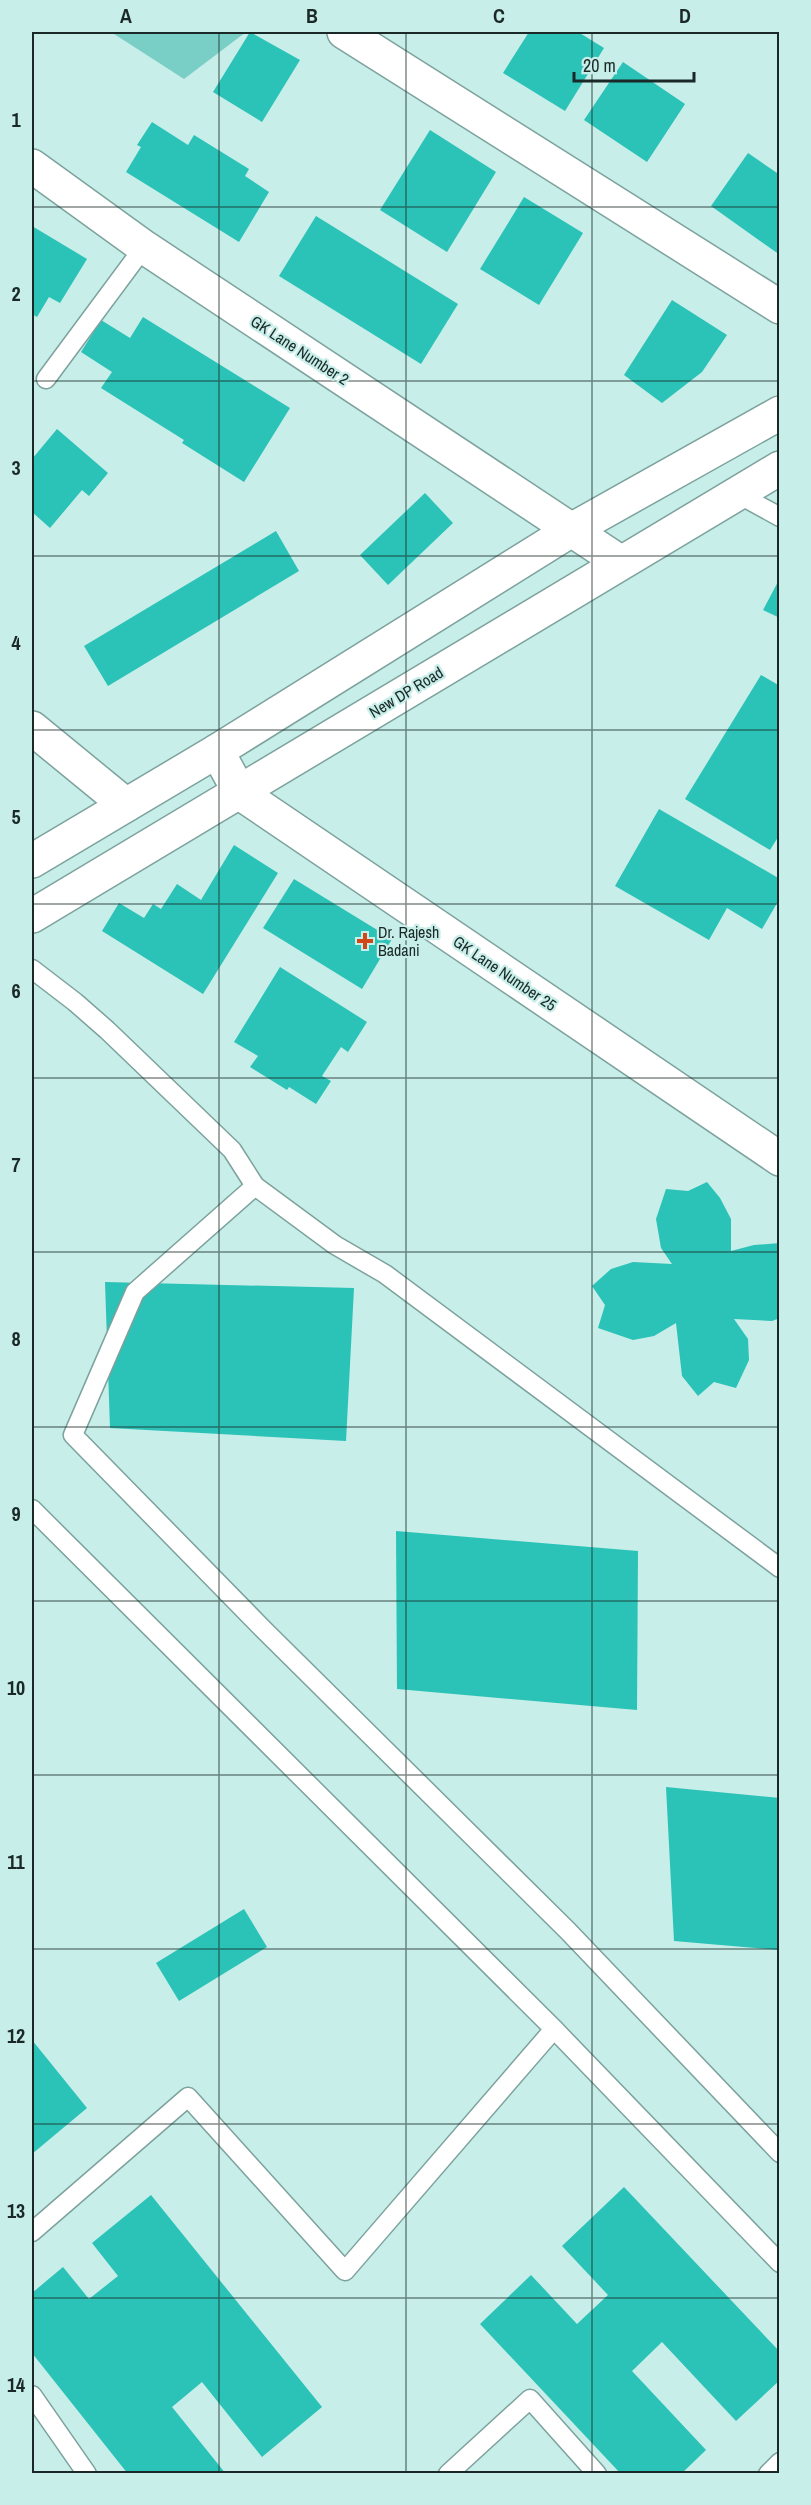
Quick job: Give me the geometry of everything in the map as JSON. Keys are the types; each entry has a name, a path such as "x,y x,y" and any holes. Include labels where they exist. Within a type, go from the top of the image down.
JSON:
{"street":[{"path":"344,32 780,307"},
{"name":"GK Lane Number 2","path":"32,166 144,247 620,562"},
{"path":"32,861 217,751 573,529 780,413"},
{"name":"New DP Road","path":"32,916 780,468"},
{"path":"32,728 126,805 149,846"},
{"name":"GK Lane Number 25","path":"217,751 240,793 780,1160"}],"lane":[{"path":"46,379 144,247"},
{"path":"738,494 780,517"},
{"path":"32,969 75,1002 106,1030 232,1150 255,1186 336,1245 385,1274 780,1568"},
{"path":"255,1186 135,1292 73,1435 264,1630 568,1931 780,2153"},
{"path":"32,1509 554,2029 780,2263"},
{"path":"32,2232 188,2097 345,2271 554,2029"},
{"path":"32,2395 87,2474"},
{"path":"448,2474 530,2399 597,2474"},
{"path":"768,2474 780,2462"}],"shaded area":[{"path":"111,32 246,32 184,79"}],"building":[{"path":"250,32 300,60 262,122 213,92"},
{"path":"529,32 578,32 604,48 565,111 503,73"},
{"path":"623,62 685,104 647,162 584,120"},
{"path":"152,122 188,145 194,135 249,169 245,176 269,192 239,242 126,172 141,147 137,145"},
{"path":"430,130 496,172 447,252 380,210"},
{"path":"748,153 780,175 780,255 711,206"},
{"path":"524,197 583,233 539,305 480,269"},
{"path":"316,216 458,304 421,364 279,276"},
{"path":"32,226 87,259 60,303 49,297 37,317 32,314"},
{"path":"672,300 727,335 702,372 662,403 624,375"},
{"path":"143,317 290,408 244,482 182,443 184,440 101,388 112,372 81,352 101,320 130,338"},
{"path":"57,429 108,473 89,496 82,490 50,528 32,512 32,459"},
{"path":"425,493 453,523 388,585 360,555"},
{"path":"276,531 299,571 108,686 84,646"},
{"path":"780,578 780,618 763,610"},
{"path":"761,675 780,686 780,834 770,850 685,799"},
{"path":"659,809 780,879 780,898 762,929 727,908 709,940 615,886"},
{"path":"234,845 278,873 203,994 102,931 119,903 144,918 153,904 161,909 177,884 201,900"},
{"path":"294,879 392,939 362,989 263,928"},
{"path":"280,967 367,1022 348,1052 341,1047 322,1076 331,1081 316,1104 289,1087 287,1090 250,1067 258,1056 234,1042"},
{"path":"707,1182 720,1198 731,1219 731,1251 754,1245 780,1243 780,1318 772,1321 734,1319 748,1339 749,1360 736,1388 714,1382 698,1396 682,1376 676,1323 654,1336 633,1340 598,1328 605,1305 592,1286 611,1269 633,1262 672,1264 661,1248 656,1219 666,1189 688,1191"},
{"path":"105,1282 354,1288 346,1441 110,1428"},
{"path":"396,1531 638,1551 637,1710 397,1689"},
{"path":"666,1787 780,1798 780,1950 674,1941"},
{"path":"244,1909 267,1947 179,2001 156,1963"},
{"path":"32,2040 87,2108 32,2154"},
{"path":"624,2187 780,2352 780,2380 736,2421 662,2342 632,2371 706,2450 681,2474 621,2474 480,2324 531,2275 577,2324 608,2295 562,2246"},
{"path":"151,2195 322,2407 262,2457 202,2382 172,2407 226,2474 128,2474 32,2353 32,2293 63,2267 89,2299 118,2276 92,2243"}],"place":[{"name":"Dr. Rajesh Badani","path":"365,941"}]}
